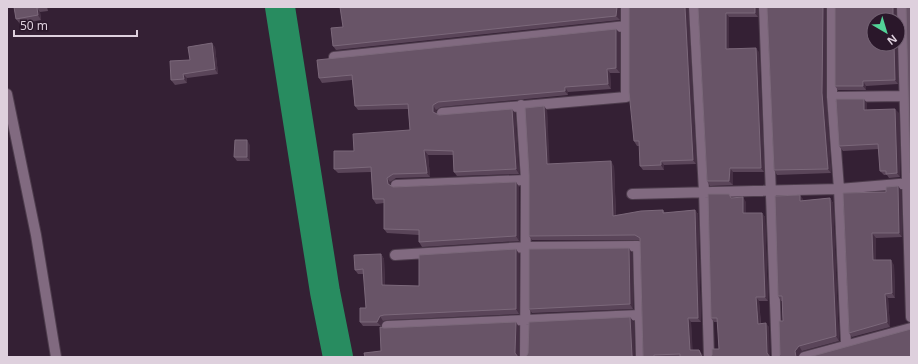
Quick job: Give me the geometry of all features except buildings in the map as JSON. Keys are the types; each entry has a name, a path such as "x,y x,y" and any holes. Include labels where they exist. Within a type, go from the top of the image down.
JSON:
{"street":[{"path":"442,113 626,97 626,7"},
{"path":"694,7 704,192 709,357"},
{"path":"764,7 777,357"},
{"path":"832,7 832,97 839,189 846,344"},
{"path":"902,7 904,96 909,183 911,317"},
{"path":"334,57 626,26"},
{"path":"7,94 36,235 56,357"},
{"path":"832,97 904,96"},
{"path":"521,105 526,180 524,320 525,357"},
{"path":"396,185 526,180"},
{"path":"632,194 839,189 909,183"},
{"path":"395,255 526,247 638,246 641,357"},
{"path":"387,326 639,315"},
{"path":"804,357 846,344 911,328"}],"waterway":[{"path":"280,7 325,292 338,357"}]}
